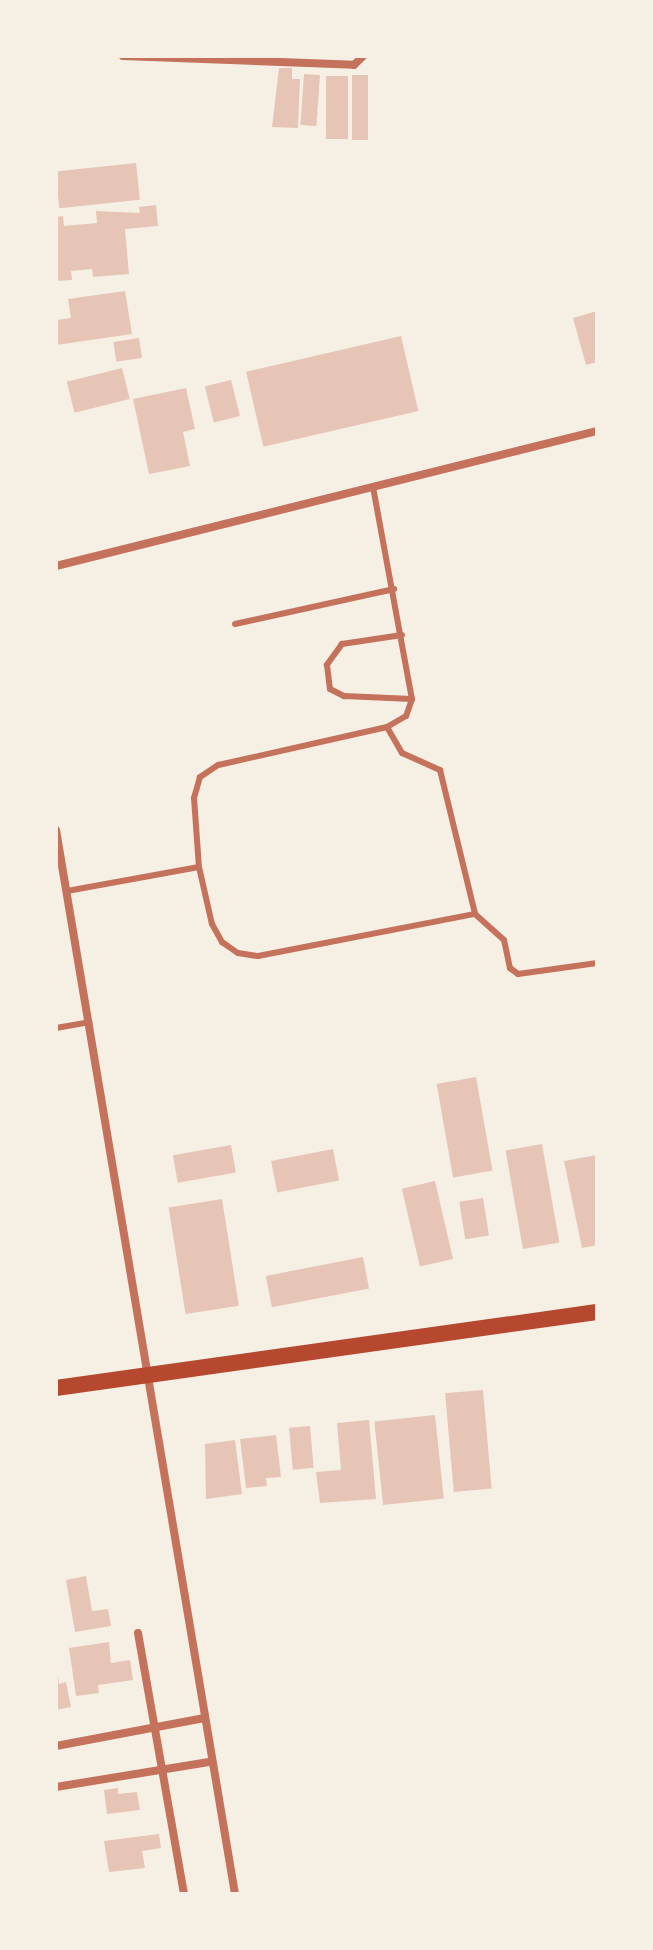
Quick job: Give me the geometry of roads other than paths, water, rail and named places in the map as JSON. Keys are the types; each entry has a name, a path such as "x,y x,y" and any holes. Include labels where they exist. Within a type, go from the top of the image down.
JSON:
{"main road":[{"path":"56,1388 597,1312"}],"street":[{"path":"123,56 354,65 363,56"},
{"path":"56,566 597,431"},
{"path":"56,830 144,1377 209,1762 235,1894"},
{"path":"138,1633 184,1894"},
{"path":"56,1746 204,1718"},
{"path":"56,1787 209,1762"}],"lane":[{"path":"373,487 412,699 406,716 387,727 218,765 200,777 194,798 199,867 212,924 222,942 238,953 258,956 475,914"},
{"path":"235,624 394,589"},
{"path":"402,635 342,644 327,665 330,689 344,696 412,699"},
{"path":"387,727 402,753 440,770 475,914 504,940 510,968 518,974 597,963"},
{"path":"67,891 199,867"},
{"path":"56,1028 89,1022"}]}
